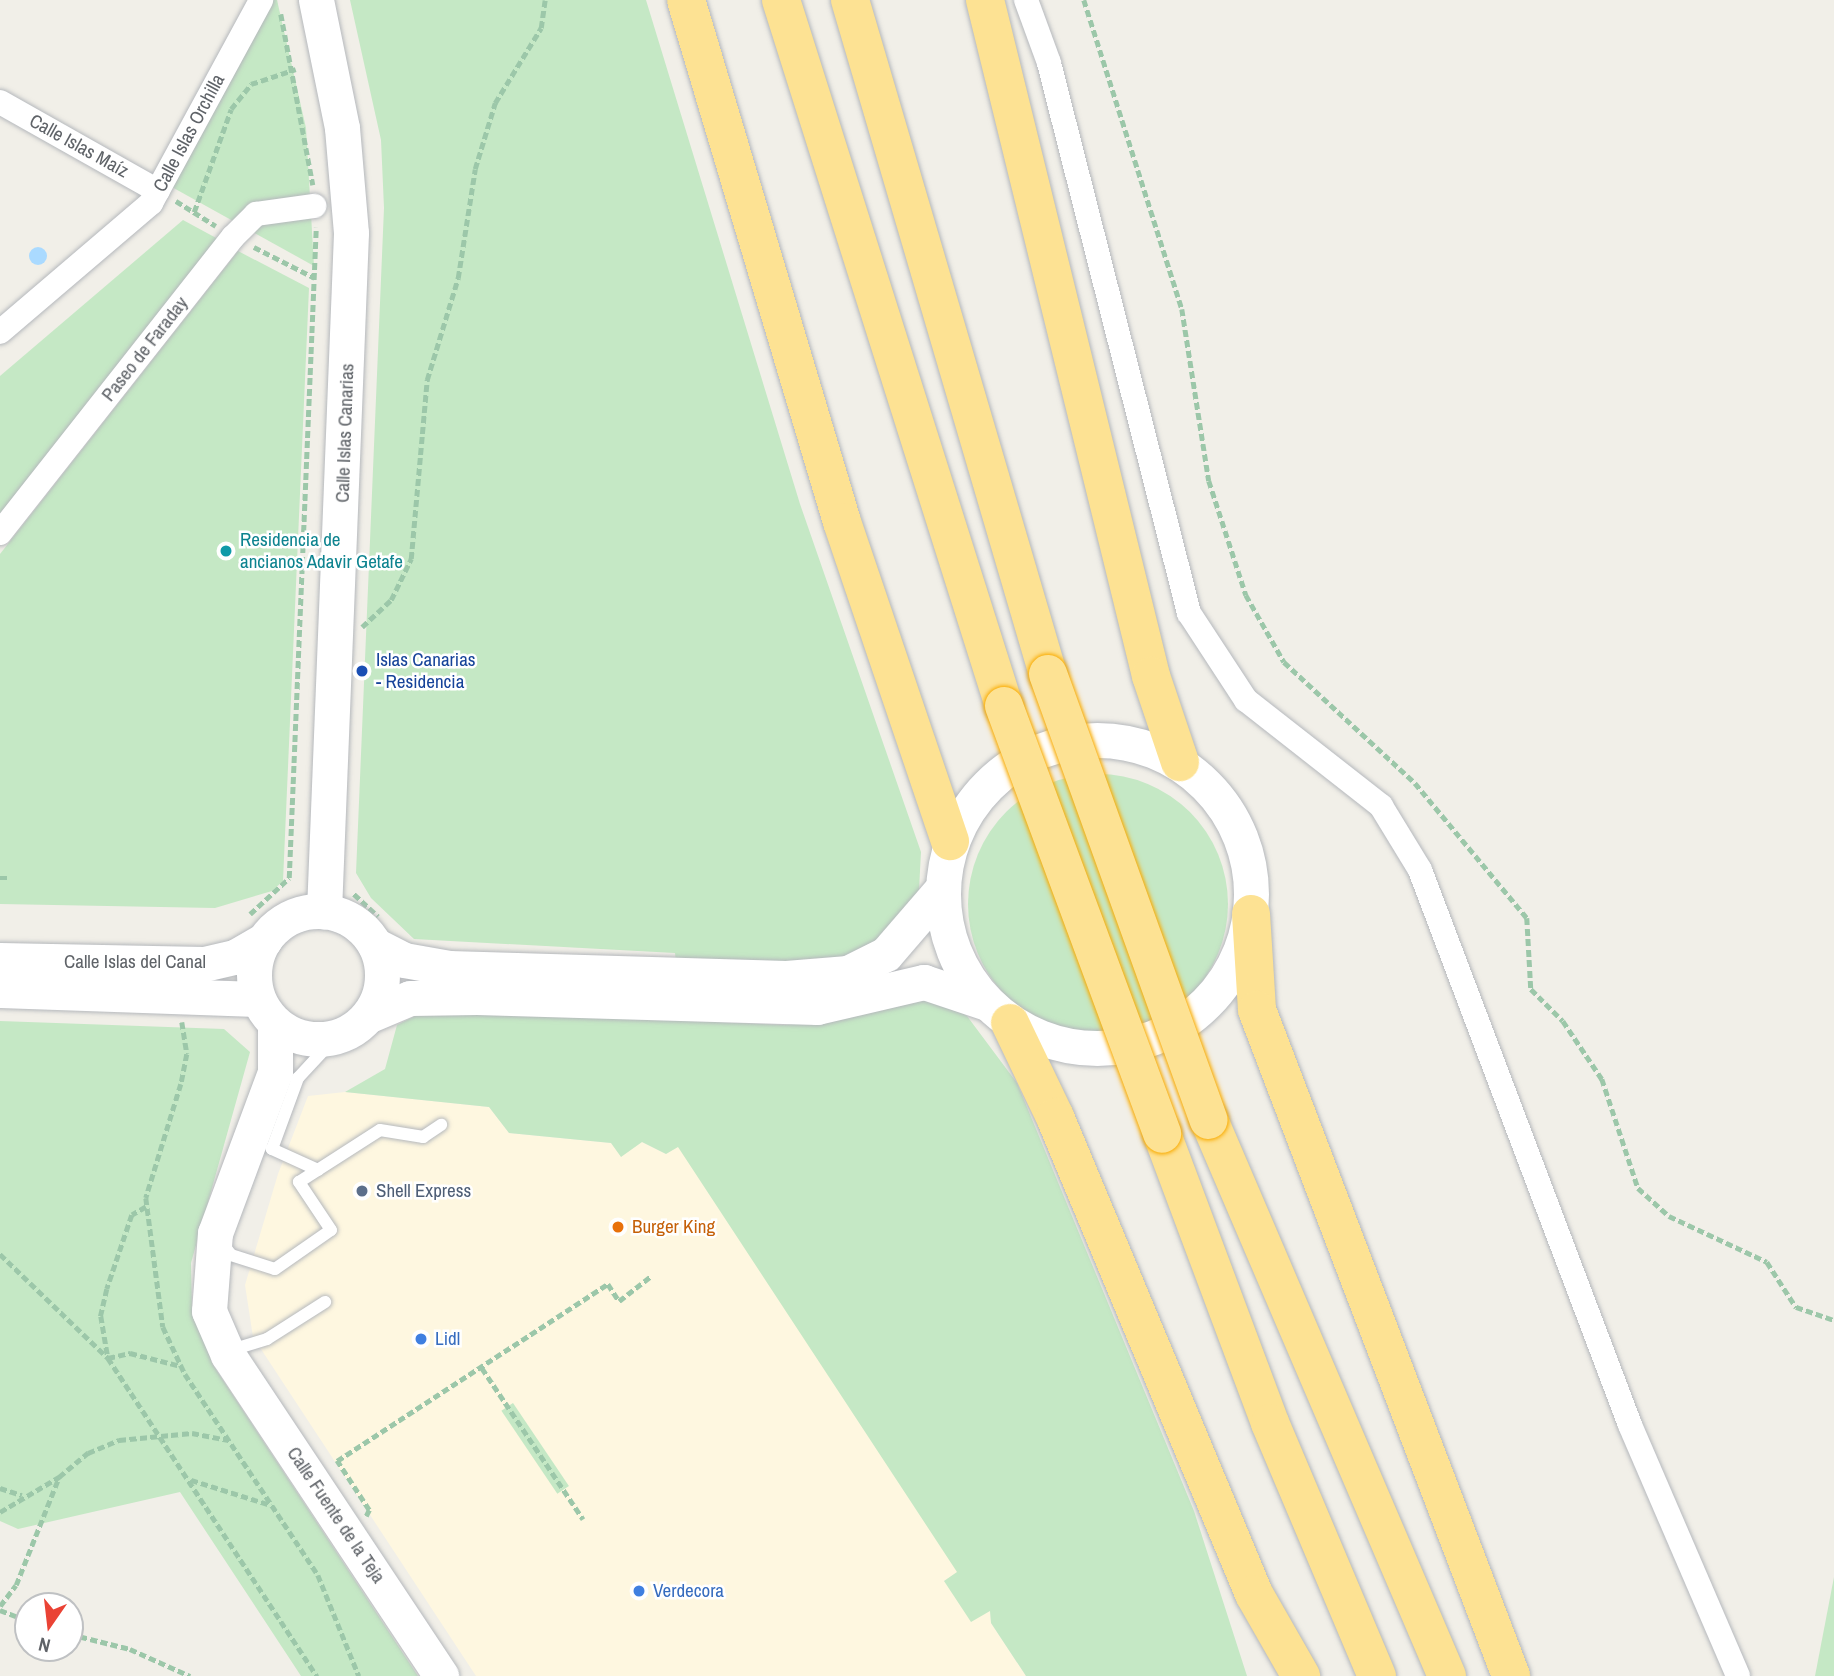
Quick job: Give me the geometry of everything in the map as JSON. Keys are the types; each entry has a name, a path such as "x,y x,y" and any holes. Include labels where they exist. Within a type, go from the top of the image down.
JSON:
{"highway":[{"path":"686,0 842,522 950,841"},
{"path":"693,0 708,76"},
{"path":"781,0 1003,706 1270,1423 1377,1676"},
{"path":"850,0 1048,674 1209,1120 1297,1338 1447,1676"},
{"path":"985,0 1151,676 1180,762"},
{"path":"1251,914 1257,1010 1511,1676"},
{"path":"998,1013 1055,1117 1254,1594 1300,1676"}],"street":[{"name":"Calle Islas Orchilla","path":"2,328 158,191 261,0"},
{"name":"Calle Islas Canarias","path":"316,0 331,62 351,233 324,911"},
{"path":"1026,0 1049,63 1189,613 1246,701 1381,806 1420,870 1630,1425 1738,1676"},
{"name":"Calle Islas Maíz","path":"0,102 158,191"},
{"name":"Paseo de Faraday","path":"0,533 248,221 256,214 314,206"},
{"path":"941,890 886,954 848,972 786,978 449,968 404,960 381,935 324,911 290,917 253,933 255,958 266,1011 328,1039 370,1015 410,998 477,997 817,1007 923,982 1075,1045 1113,1047 1161,1034 1210,1000 1235,965 1251,914 1247,854 1220,799 1180,762 1108,738 1051,744 988,782 950,841 941,890 947,934 963,972 998,1013"},
{"name":"Calle Islas del Canal","path":"0,960 204,964 235,957 253,933"},
{"path":"370,1015 383,981 381,935"},
{"name":"Calle Islas del Canal","path":"0,990 266,1011"},
{"name":"Calle Fuente de la Teja","path":"266,1011 275,1072 235,1177 208,1276 209,1311 228,1353 442,1676"},
{"name":"Calle Fuente de la Teja","path":"228,1353 223,1283 254,1190 258,1148 283,1085 328,1039"},
{"path":"1254,1594 1283,1676"}],"lane":[{"path":"318,1170 272,1149 298,1078 328,1039"},
{"path":"235,1177 238,1201 222,1241 231,1255 275,1269 331,1230 299,1182 380,1130 423,1137 441,1125"},
{"path":"228,1353 267,1339 325,1302"}],"path":[{"path":"253,933 289,878 314,206 294,70 277,0"},
{"path":"362,627 391,600 411,559 427,380 458,278 475,169 495,103 541,28 545,0"},
{"path":"1084,0 1182,309 1209,481 1246,596 1283,662 1415,782 1527,918 1531,989 1563,1021 1602,1079 1638,1188 1669,1216 1767,1262 1796,1307 1834,1320"},
{"path":"194,212 231,109 251,84 331,62"},
{"path":"361,641 362,614"},
{"path":"0,878 10,878"},
{"path":"351,883 354,894 381,935"},
{"path":"108,1358 101,1316 107,1289 132,1215 146,1207"},
{"path":"0,1254 108,1358 191,1480 317,1676"},
{"path":"366,1516 369,1510 337,1461 608,1284 619,1301 651,1276"},
{"path":"108,1358 130,1353 181,1366"},
{"path":"482,1368 583,1519"},
{"path":"0,1511 22,1495 59,1477 88,1453 119,1440 191,1433 228,1440"},
{"path":"0,1608 16,1585 59,1477"},
{"path":"191,1480 271,1506"},
{"path":"0,1488 22,1495"},
{"path":"84,1638 130,1649 190,1676"}],"shaded area":[{"path":"345,1092 489,1107 509,1133 611,1143 621,1156 642,1142 666,1154 678,1146 958,1572 944,1581 990,1610 991,1623 1026,1676 476,1676 253,1337 245,1285 278,1174 308,1096"}],"green space":[{"path":"272,0 277,0 306,128 314,266 170,186"},
{"path":"350,0 646,0 800,504 921,852 919,890 905,918 861,954 818,964 676,963 675,953 414,939 371,898 356,873 384,208 381,140"},
{"path":"183,220 218,239 0,515 0,376"},
{"path":"238,251 309,288 283,881 272,891 215,908 0,904 0,554"},
{"path":"1098,774 1148,784 1170,796 1190,812 1206,832 1218,854 1228,904 1218,954 1206,976 1190,996 1170,1012 1148,1024 1098,1034 1048,1024 1026,1012 1006,996 990,976 978,954 968,904 978,854 990,832 1006,812 1026,796 1048,784"},
{"path":"907,999 942,1001 967,1016 1017,1083 1194,1511 1247,1676 1026,1676 991,1623 990,1611 971,1622 944,1581 957,1572 678,1147 666,1154 642,1142 621,1157 611,1143 509,1133 489,1107 345,1092 385,1069 397,1025 427,1010 785,1025 877,1011"},
{"path":"0,1021 224,1029 250,1052 191,1263 192,1309 213,1365 418,1676 301,1676 180,1492 18,1529 0,1521"},
{"path":"513,1403 569,1486 557,1494 501,1411"},
{"path":"1834,1577 1834,1676 1815,1676"}],"water":[{"path":"34,247 42,247 47,256 45,263 34,265 29,260 29,252"}],"place":[{"name":"Residencia de ancianos Adavir Getafe","path":"226,551"},
{"name":"Islas Canarias - Residencia","path":"362,671"},
{"name":"Shell Express","path":"362,1191"},
{"name":"Burger King","path":"618,1227"},
{"name":"Lidl","path":"421,1339"},
{"name":"Verdecora","path":"639,1591"}]}
